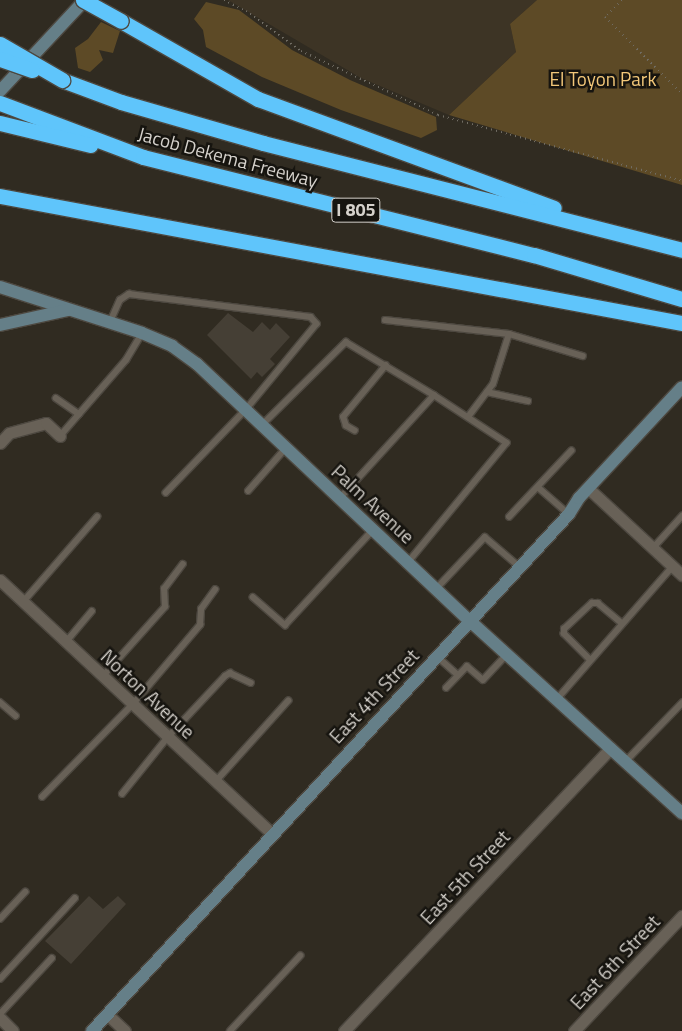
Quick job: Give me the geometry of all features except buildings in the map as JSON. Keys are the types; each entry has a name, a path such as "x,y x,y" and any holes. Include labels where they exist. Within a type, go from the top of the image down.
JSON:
{"highway":[{"path":"84,0 258,99 630,236"},
{"path":"0,44 62,80"},
{"name":"Jacob Dekema Freeway","path":"0,59 121,102 263,143 682,250"},
{"name":"Jacob Dekema Freeway","path":"0,103 143,157 534,255 682,299"},
{"path":"0,123 23,131 143,157"},
{"path":"0,196 682,323"}],"street":[{"path":"0,91 84,0"},
{"name":"Palm Avenue","path":"0,287 142,333 185,355 470,621 682,814"},
{"path":"0,325 70,310"},
{"name":"East 4th Street","path":"92,1031 569,514 588,488 682,387"},
{"path":"0,443 9,433 46,423 60,436"},
{"path":"588,488 682,575"},
{"name":"Norton Avenue","path":"0,580 272,834"},
{"name":"East 5th Street","path":"344,1031 611,748"},
{"name":"East 6th Street","path":"574,1031 682,916"},
{"path":"108,1015 124,1031"},
{"path":"0,1018 13,1031"}],"lane":[{"path":"110,322 120,300 129,294 311,317 317,324 314,330 246,410 166,493"},
{"path":"385,320 509,334 583,356"},
{"path":"60,436 126,360 142,333"},
{"path":"468,417 493,384 509,334"},
{"path":"262,425 346,342 434,395 507,443 408,562"},
{"path":"354,432 346,426 343,417 386,365"},
{"path":"487,392 528,401"},
{"path":"340,498 434,395"},
{"path":"56,398 78,414"},
{"path":"248,491 286,448"},
{"path":"509,517 571,450"},
{"path":"538,487 569,514"},
{"path":"653,548 682,516"},
{"path":"23,602 97,517"},
{"path":"253,597 285,625 373,530"},
{"path":"436,589 485,537 520,567"},
{"path":"103,676 165,607 164,589 182,564"},
{"path":"556,699 672,567"},
{"path":"42,797 133,704 200,625 201,608 215,590"},
{"path":"590,660 564,634 564,629 592,603 598,603 622,623"},
{"path":"66,642 92,611"},
{"path":"446,688 467,666 482,680 507,654"},
{"path":"437,656 458,675"},
{"path":"122,794 168,737 225,676 230,673 251,683"},
{"path":"216,781 288,701"},
{"path":"0,702 16,716"},
{"path":"626,761 682,703"},
{"path":"0,919 25,892"},
{"path":"0,979 75,898"},
{"path":"230,1031 300,956"},
{"path":"0,1014 52,958"}],"path":[{"path":"224,0 246,11 300,52 438,115 682,181"},
{"path":"622,0 605,17 682,94"}],"shaded area":[{"path":"228,0 537,0 510,24 516,52 449,115 361,78"}],"green space":[{"name":"El Toyon Park","path":"537,0 682,0 682,185 449,115 516,52 510,24"},
{"path":"206,2 239,10 292,50 350,80 436,117 437,130 421,138 341,110 262,77 206,47 203,30 194,19"},
{"path":"101,22 120,31 113,53 99,50 103,60 90,72 78,68 75,48 88,39"}]}
